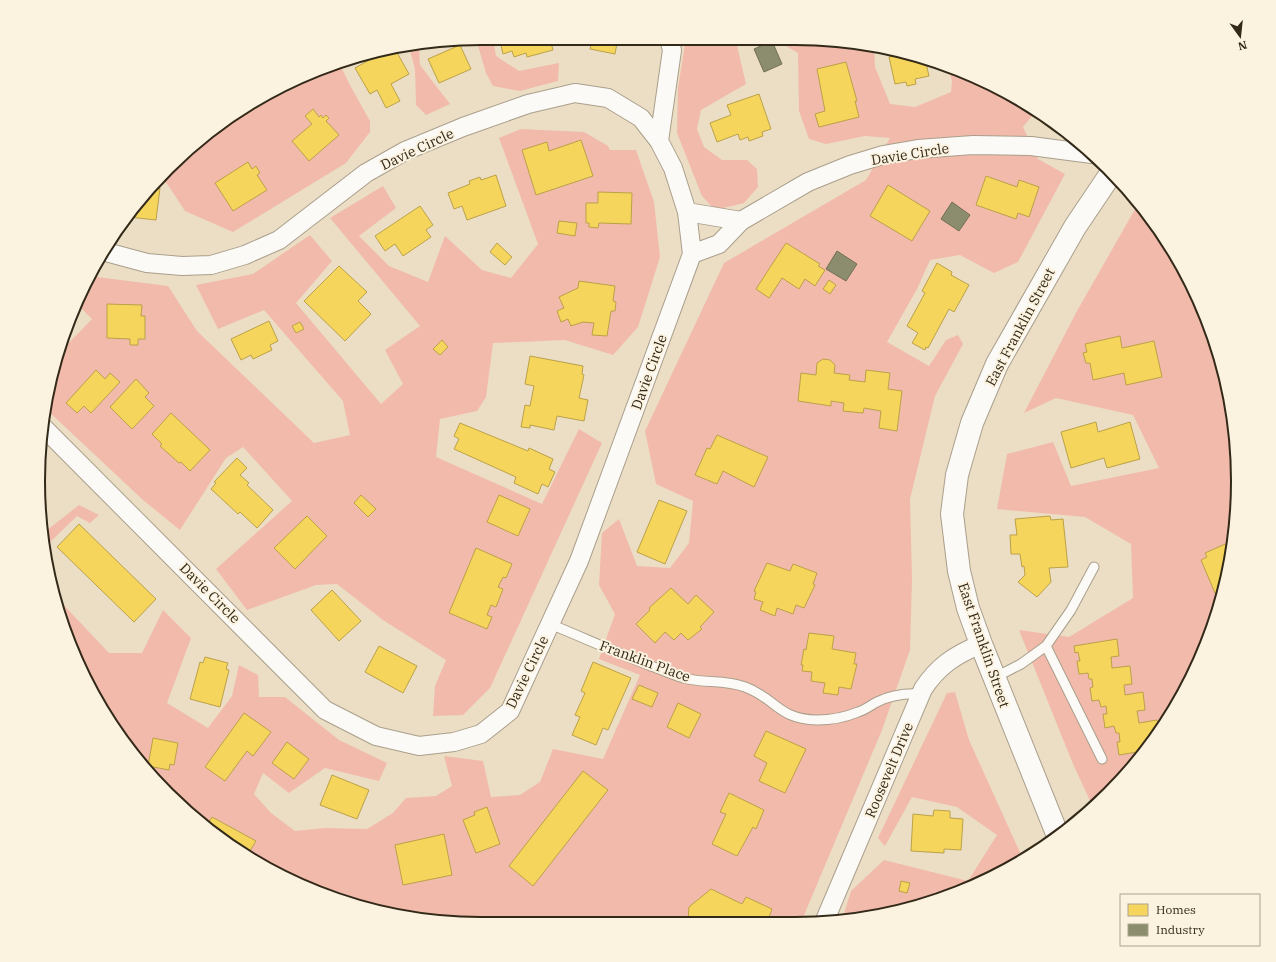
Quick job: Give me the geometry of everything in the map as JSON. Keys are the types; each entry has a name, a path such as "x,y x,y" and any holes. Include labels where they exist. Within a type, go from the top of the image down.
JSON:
{"main road":[{"name":"East Franklin Street","path":"1056,830 994,678 968,608 959,571 952,514 957,475 972,423 997,364 1075,227 1108,178"}],"street":[{"path":"659,141 672,50 671,45"},
{"name":"Davie Circle","path":"48,432 325,710 376,736 419,746 454,742 482,734 510,711 579,561 692,254 687,212 673,168 659,141 641,118 608,98 575,93 528,104 463,127 405,151 366,173 279,240 245,255 211,265 182,266 147,263 109,253"},
{"name":"Davie Circle","path":"692,254 719,244 741,221 808,182 850,165 883,155 973,145 1031,146 1082,153"},
{"path":"687,212 741,221"},
{"name":"Roosevelt Drive","path":"827,916 921,694 930,678 945,663 963,651 981,644"}],"lane":[{"path":"994,678 1021,664 1046,646 1071,610 1094,567"},
{"name":"Franklin Place","path":"550,624 642,663 688,679 722,681 744,686 762,694 782,712 793,717 818,720 841,717 858,712 878,701 907,693 921,694"},
{"path":"1046,646 1102,759"}],"shaded area":[{"path":"478,45 494,45 496,56 519,71 559,63 558,81 520,91 493,86 486,73"},
{"path":"685,45 737,45 746,84 701,110 697,129 704,147 722,160 747,160 757,169 758,187 744,203 715,210 702,196 677,133 678,88"},
{"path":"784,45 824,46 874,52 875,67 890,104 915,107 951,92 952,81 950,74 962,78 1013,103 1032,115 1023,127 1038,159 1065,174 1018,262 994,273 960,255 930,260 917,289 887,342 929,366 946,340 958,335 963,344 935,396 910,499 912,579 910,650 882,730 803,917 481,917 424,913 396,909 368,902 314,884 263,859 239,844 194,809 173,789 153,768 118,723 90,674 78,648 63,605 109,653 142,653 163,610 191,638 167,703 208,728 232,696 239,665 258,675 259,697 285,697 339,740 387,763 379,781 325,768 289,793 263,773 254,794 271,813 295,831 325,828 367,829 393,813 406,798 436,796 452,786 444,756 483,761 491,797 520,795 540,782 553,749 603,759 640,675 599,659 615,614 599,585 602,533 619,519 637,566 670,568 689,543 693,501 656,484 645,431 724,263 866,180 890,138 865,136 826,144 809,139 799,111 798,53"},
{"path":"419,50 420,65 450,104 426,115 416,105 415,69 410,51"},
{"path":"341,68 342,68 370,121 370,132 346,163 233,232 185,211 165,182 194,153 239,118 288,90"},
{"path":"521,129 584,132 608,146 610,150 636,150 654,202 660,257 638,327 613,355 565,340 493,343 486,397 477,411 440,419 436,457 542,504 579,429 602,443 490,688 463,715 433,716 435,686 446,660 383,620 337,584 316,585 247,610 216,569 292,501 243,447 226,458 180,530 143,500 51,413 53,396 67,345 92,319 81,308 96,277 168,286 197,331 314,443 350,435 343,401 264,310 218,329 196,285 253,274 310,235 332,261 296,303 381,404 403,384 385,350 420,326 330,218 383,186 396,208 359,236 389,266 428,282 445,236 482,270 511,278 538,244 499,138"},
{"path":"1135,209 1158,239 1173,263 1198,314 1208,341 1223,396 1230,452 1231,481 1230,510 1223,566 1208,621 1198,648 1173,699 1158,723 1123,768 1090,801 1073,764 1019,630 1069,637 1133,598 1131,544 1085,517 997,509 1007,454 1053,442 1071,486 1159,468 1133,415 1056,398 1024,413 1077,311"},
{"path":"79,505 99,515 90,523 77,516 50,542 48,529"},
{"path":"955,692 969,740 1021,854 988,872 962,884 935,894 880,909 844,914 851,891 884,860 968,881 997,835 957,807 912,797 885,846 878,838 947,693"}],"building: Homes":[{"path":"501,45 552,45 553,50 527,57 526,53 514,57 512,51 503,54"},
{"path":"591,45 617,45 615,54 590,49"},
{"path":"460,46 471,69 439,83 428,59"},
{"path":"397,53 409,74 391,84 400,101 386,108 377,90 370,94 355,68 370,59"},
{"path":"892,56 927,65 929,76 915,79 916,84 907,86 906,82 895,84 889,57"},
{"path":"846,62 857,101 855,101 859,117 819,127 815,114 825,111 817,69"},
{"path":"759,94 771,129 762,132 763,136 749,141 748,137 740,140 738,134 717,142 710,123 731,115 727,105"},
{"path":"313,109 319,117 321,115 323,118 326,115 329,118 326,121 339,135 309,161 292,141 312,124 305,116"},
{"path":"581,140 593,176 536,195 522,150 547,142 549,151"},
{"path":"248,162 252,169 256,166 260,173 257,175 267,190 233,211 215,183"},
{"path":"496,175 506,206 467,220 462,206 454,209 448,193 470,184 469,181 480,177 481,180"},
{"path":"986,176 1017,187 1019,180 1039,187 1029,217 1018,213 1016,219 976,205"},
{"path":"888,185 930,211 912,241 870,216"},
{"path":"159,188 160,188 156,220 134,218"},
{"path":"598,192 632,193 631,224 599,223 598,228 589,227 589,223 586,223 586,203 598,203"},
{"path":"420,206 433,225 426,230 431,237 403,256 395,244 385,251 375,236"},
{"path":"559,221 577,223 575,236 557,233"},
{"path":"497,243 512,257 505,265 490,252"},
{"path":"786,243 820,264 818,266 825,270 815,286 805,279 799,289 782,278 769,298 756,289"},
{"path":"937,263 952,272 951,275 969,285 954,312 949,309 928,348 926,347 925,350 912,343 918,333 907,326 925,293 922,291"},
{"path":"339,266 367,292 358,301 371,314 345,341 304,301"},
{"path":"829,280 836,285 830,294 823,289"},
{"path":"579,281 615,286 613,301 616,302 615,311 611,311 607,336 592,335 594,323 583,322 571,326 568,319 561,322 557,311 564,308 559,297 578,288"},
{"path":"107,304 142,305 141,316 145,316 145,339 138,339 138,345 130,345 130,339 107,338"},
{"path":"269,321 278,341 270,345 272,350 253,359 251,355 241,360 231,339"},
{"path":"300,322 304,329 296,333 292,326"},
{"path":"1120,336 1122,348 1154,341 1162,377 1126,385 1124,373 1093,380 1090,363 1086,363 1083,353 1087,352 1085,344"},
{"path":"442,340 448,347 440,355 433,349"},
{"path":"530,356 583,366 582,374 584,375 579,398 588,400 584,421 557,416 554,430 530,425 530,428 521,427 525,405 530,406 534,386 525,384"},
{"path":"823,359 830,360 835,365 834,373 850,375 849,380 865,382 866,370 890,373 888,389 902,391 897,431 879,428 881,411 864,408 863,413 843,411 844,403 831,401 831,406 798,401 801,373 816,375 817,363"},
{"path":"96,370 105,379 110,373 120,382 91,413 84,406 77,413 66,403"},
{"path":"136,379 149,393 145,397 154,406 132,429 110,407"},
{"path":"171,413 210,450 190,471 160,446 162,444 152,434"},
{"path":"1096,422 1098,432 1130,422 1140,459 1107,468 1104,458 1071,468 1061,432"},
{"path":"460,423 528,451 529,448 553,459 549,469 555,472 548,487 542,484 538,494 514,483 516,477 454,449 459,439 454,436"},
{"path":"717,435 768,457 754,487 723,471 717,484 695,475 707,448 710,449"},
{"path":"237,458 247,468 240,475 249,483 247,485 273,510 257,528 240,512 238,514 211,489 216,483 214,482"},
{"path":"361,495 376,509 368,517 354,503"},
{"path":"499,495 530,509 518,536 487,522"},
{"path":"659,500 687,511 665,564 637,552"},
{"path":"307,516 327,536 295,569 274,548"},
{"path":"1050,516 1051,520 1063,519 1068,567 1049,568 1051,582 1037,597 1018,582 1025,575 1024,566 1022,567 1020,554 1011,554 1010,535 1017,535 1015,519"},
{"path":"79,524 156,599 134,622 57,547"},
{"path":"1226,544 1223,566 1215,593 1201,560 1207,557 1205,553"},
{"path":"476,548 512,564 506,578 503,577 498,587 503,589 496,607 491,605 487,615 492,617 487,629 449,613"},
{"path":"767,563 790,571 793,564 817,573 813,584 815,585 804,608 796,605 793,614 777,608 775,616 760,610 763,602 754,599 756,592 754,591"},
{"path":"671,588 688,604 696,595 714,612 700,627 702,629 688,640 681,633 674,640 665,632 655,643 636,624 650,610 649,608"},
{"path":"332,590 361,621 339,641 311,610"},
{"path":"809,633 834,636 832,649 856,653 854,664 857,664 851,689 839,687 838,695 823,693 825,683 811,681 812,672 802,671 803,665 801,665 804,649 806,650"},
{"path":"1117,639 1119,656 1111,657 1112,668 1130,666 1132,684 1124,685 1125,695 1143,692 1145,710 1137,711 1139,723 1157,720 1158,724 1136,752 1119,755 1117,742 1120,742 1119,733 1116,733 1114,726 1105,728 1103,714 1107,714 1106,706 1101,707 1099,700 1092,701 1090,688 1093,687 1092,679 1089,679 1088,673 1079,674 1077,661 1080,661 1078,652 1075,653 1074,646"},
{"path":"379,646 417,666 403,693 365,672"},
{"path":"205,657 228,663 226,669 229,670 220,707 190,699 200,662 203,663"},
{"path":"593,662 631,678 608,730 603,728 596,745 572,735 580,717 575,715 585,693 581,691"},
{"path":"639,685 658,693 652,707 632,699"},
{"path":"678,703 701,714 689,738 667,727"},
{"path":"244,713 271,732 253,756 247,751 225,781 205,767"},
{"path":"766,731 806,749 785,793 759,781 767,763 754,756"},
{"path":"153,738 178,743 174,765 170,764 169,770 152,767 149,763"},
{"path":"287,742 309,759 294,779 272,763"},
{"path":"583,771 608,790 533,886 509,866"},
{"path":"332,775 369,790 357,819 320,805"},
{"path":"729,793 764,810 756,829 753,827 737,856 712,844 726,814 720,812"},
{"path":"487,807 500,844 476,853 463,820 475,815 474,812"},
{"path":"934,810 950,811 950,818 963,819 961,850 944,849 944,853 911,851 913,814 933,816"},
{"path":"212,817 256,841 250,851 209,821"},
{"path":"444,834 452,875 403,885 395,845"},
{"path":"901,881 910,883 907,893 899,891"},
{"path":"711,889 742,904 746,897 772,909 769,917 688,917 689,907"}],"building: Industry":[{"path":"763,45 774,45 782,64 764,72 754,49"},
{"path":"952,202 970,215 959,231 941,219"},
{"path":"837,251 857,264 846,281 826,269"}]}
